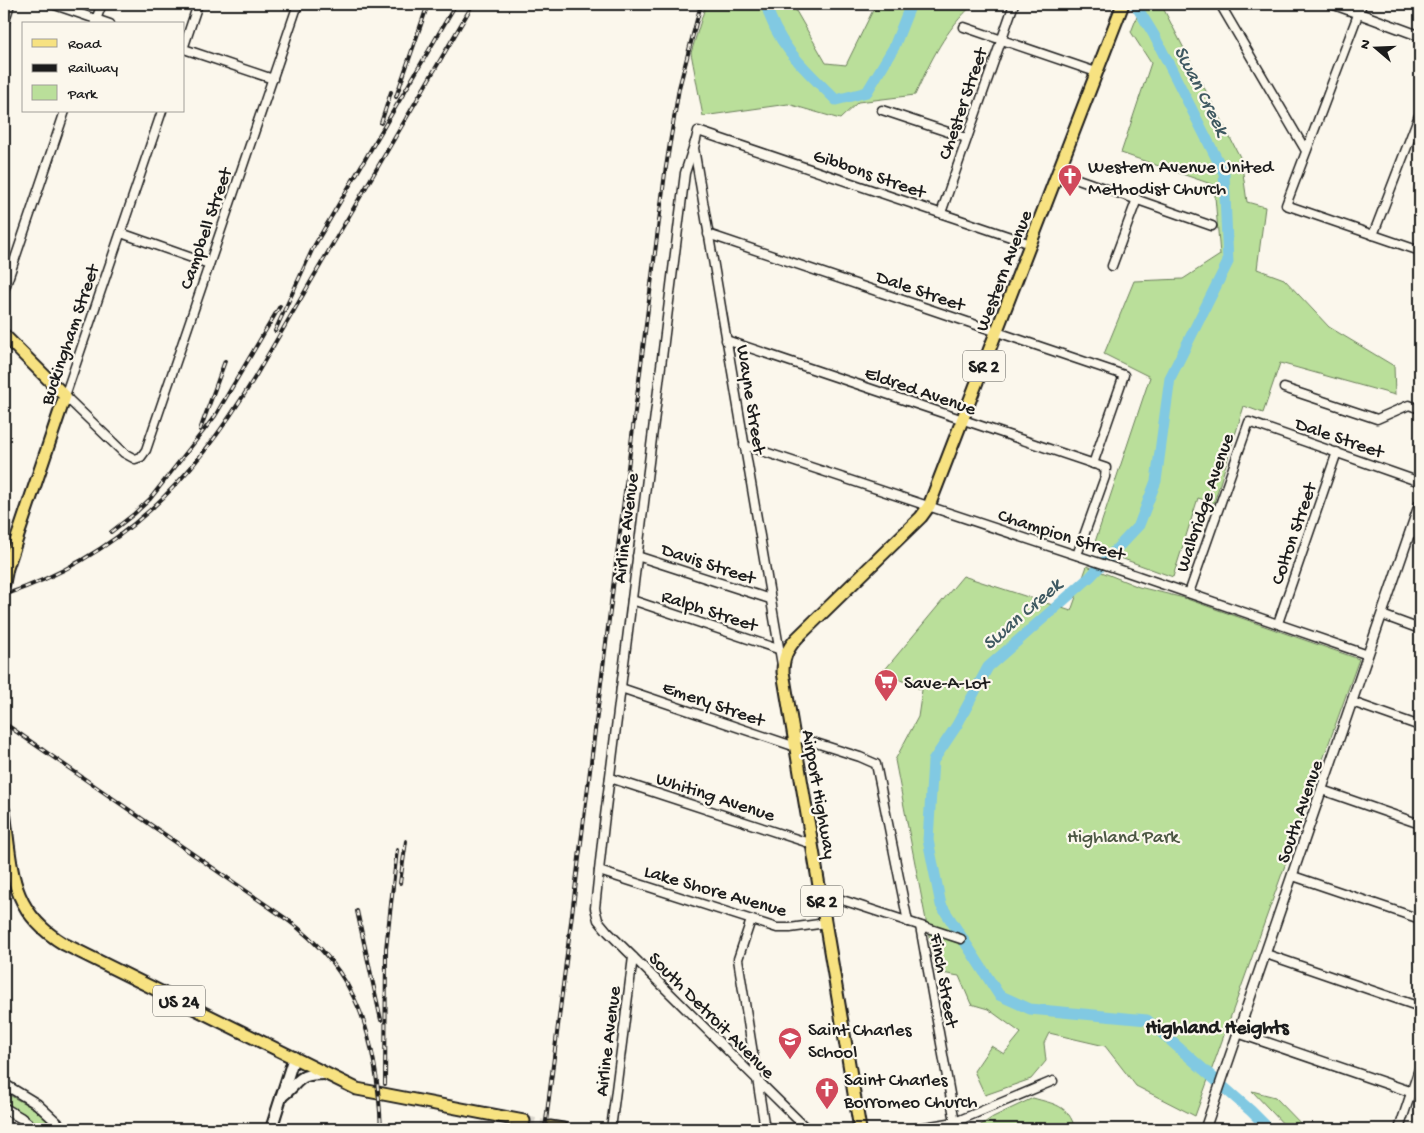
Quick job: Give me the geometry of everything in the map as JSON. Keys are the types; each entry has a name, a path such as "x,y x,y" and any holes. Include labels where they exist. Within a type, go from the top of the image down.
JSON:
{"main road":[{"name":"Western Avenue","path":"783,672 784,659 793,642 929,506 1121,9"},
{"path":"4,335 65,396"},
{"name":"Buckingham Street","path":"4,583 5,568 65,396"},
{"name":"Airport Highway","path":"783,672 860,1129"},
{"name":"US 24","path":"4,811 16,888 26,910 42,929 64,944 357,1089 524,1122"},
{"path":"270,1129 294,1057"},
{"path":"281,1098 306,1074 325,1074"},
{"path":"550,1127 563,1129"}],"street":[{"path":"4,24 10,4"},
{"path":"52,4 96,21 102,4"},
{"path":"185,45 198,4"},
{"name":"Campbell Street","path":"65,396 124,453 136,459 141,457 146,450 298,4"},
{"name":"Chester Street","path":"941,213 1000,39 1014,4"},
{"path":"1220,4 1306,151"},
{"path":"1333,4 1420,36"},
{"path":"1362,4 1286,206 1420,251"},
{"path":"964,27 1096,72"},
{"path":"185,48 273,79"},
{"path":"882,110 966,138"},
{"path":"4,291 65,112"},
{"name":"Buckingham Street","path":"65,396 162,112"},
{"path":"1373,235 1420,113"},
{"name":"Wayne Street","path":"698,131 695,142 696,160 783,672"},
{"name":"Gibbons Street","path":"698,131 1030,244"},
{"name":"Airline Avenue","path":"598,920 595,908 637,556 685,173 695,142"},
{"path":"1058,172 1212,226"},
{"path":"1112,266 1137,199"},
{"path":"121,233 209,264"},
{"name":"Dale Street","path":"708,234 1124,375 1093,464"},
{"name":"Eldred Avenue","path":"726,340 1106,468 1105,477 1077,555"},
{"path":"1284,388 1377,419 1409,405 1420,408"},
{"name":"Dale Street","path":"1249,422 1420,482"},
{"name":"Walbridge Avenue","path":"1189,593 1249,422"},
{"name":"Champion Street","path":"744,445 1087,558 1368,655"},
{"name":"Colton Street","path":"1278,623 1336,452"},
{"name":"South Avenue","path":"1205,1129 1420,503"},
{"path":"1410,532 1420,535"},
{"name":"Davis Street","path":"637,556 770,599"},
{"name":"Ralph Street","path":"632,600 778,648"},
{"path":"1382,615 1420,628"},
{"name":"Emery Street","path":"621,688 795,741 860,756 876,764"},
{"path":"1352,702 1420,726"},
{"name":"Finch Street","path":"876,764 908,922 920,926 950,1125"},
{"name":"Whiting Avenue","path":"610,778 812,844"},
{"path":"1322,790 1420,824"},
{"name":"Lake Shore Avenue","path":"599,871 779,928 826,922"},
{"path":"1292,876 1420,919"},
{"path":"821,893 908,922"},
{"name":"South Detroit Avenue","path":"598,920 807,1129"},
{"path":"751,920 738,959 765,1129"},
{"path":"920,926 961,940"},
{"path":"1266,954 1420,1007"},
{"name":"Airline Avenue","path":"611,1129 633,957"},
{"path":"1239,1033 1416,1093"},
{"path":"1398,1129 1416,1093 1420,1066"},
{"path":"912,1129 950,1125 1053,1081"},
{"path":"4,1086 14,1090 42,1108 64,1129"},
{"path":"4,1108 35,1129"}],"green space":[{"path":"706,4 792,4 826,63 846,65 876,4 974,4 964,13 947,35 933,58 915,95 858,102 840,119 788,104 703,116 691,53"},
{"path":"1142,4 1161,4 1241,159 1247,202 1265,207 1257,269 1284,279 1329,327 1394,366 1395,395 1280,363 1263,413 1244,406 1214,503 1198,498 1173,577 1093,548 1150,377 1104,354 1134,281 1183,279 1220,255 1214,185 1121,153 1151,63 1131,32"},
{"name":"Highland Park","path":"1087,566 1139,587 1184,598 1359,659 1195,1116 1136,1086 1105,1046 1049,1033 1044,1043 1046,1061 1031,1079 985,1095 974,1071 991,1046 1004,1054 1021,1033 988,1009 971,1004 959,976 936,972 895,760 918,717 922,690 883,672 963,576 1071,611"},
{"path":"1252,1091 1275,1097 1306,1129 1288,1129"},
{"path":"4,1092 34,1109 56,1129 41,1129 23,1115 4,1104"},
{"path":"1033,1098 1054,1104 1065,1110 1075,1129 1013,1129 1003,1127 1000,1129 975,1129 993,1117"}],"waterway":[{"name":"Swan Creek","path":"766,4 777,32 785,45 804,68 836,100 867,92 894,47 911,4"},
{"name":"Swan Creek","path":"1135,4 1154,35 1224,173 1228,262 1170,378 1156,481 1139,525 1090,577 988,667 957,725 933,761 928,840 941,905 999,995 1030,1009 1147,1020 1269,1129"}],"tunnel":[{"path":"524,1121 550,1127"}],"railway":[{"path":"396,97 428,4"},
{"path":"275,331 313,248 456,4"},
{"path":"4,595 46,579 84,559 118,536 150,510 179,481 206,449 255,377 473,4"},
{"path":"545,1129 665,173 679,88 701,4"},
{"path":"381,123 391,92"},
{"path":"111,532 150,499 215,416 280,306"},
{"path":"200,430 225,361"},
{"path":"4,723 285,918 310,939 331,961 347,985 360,1010 369,1038 375,1066 381,1129"},
{"path":"400,883 406,841"},
{"path":"385,1084 386,949 397,850"},
{"path":"357,911 381,1020"}],"place":[{"name":"Western Avenue United Methodist Church","path":"1070,197"},
{"name":"Save-A-Lot","path":"886,702"},
{"name":"Saint Charles School","path":"790,1060"},
{"name":"Saint Charles Borromeo Church","path":"827,1110"}],"district":[{"name":"Highland Heights","path":"1217,1026"}]}
